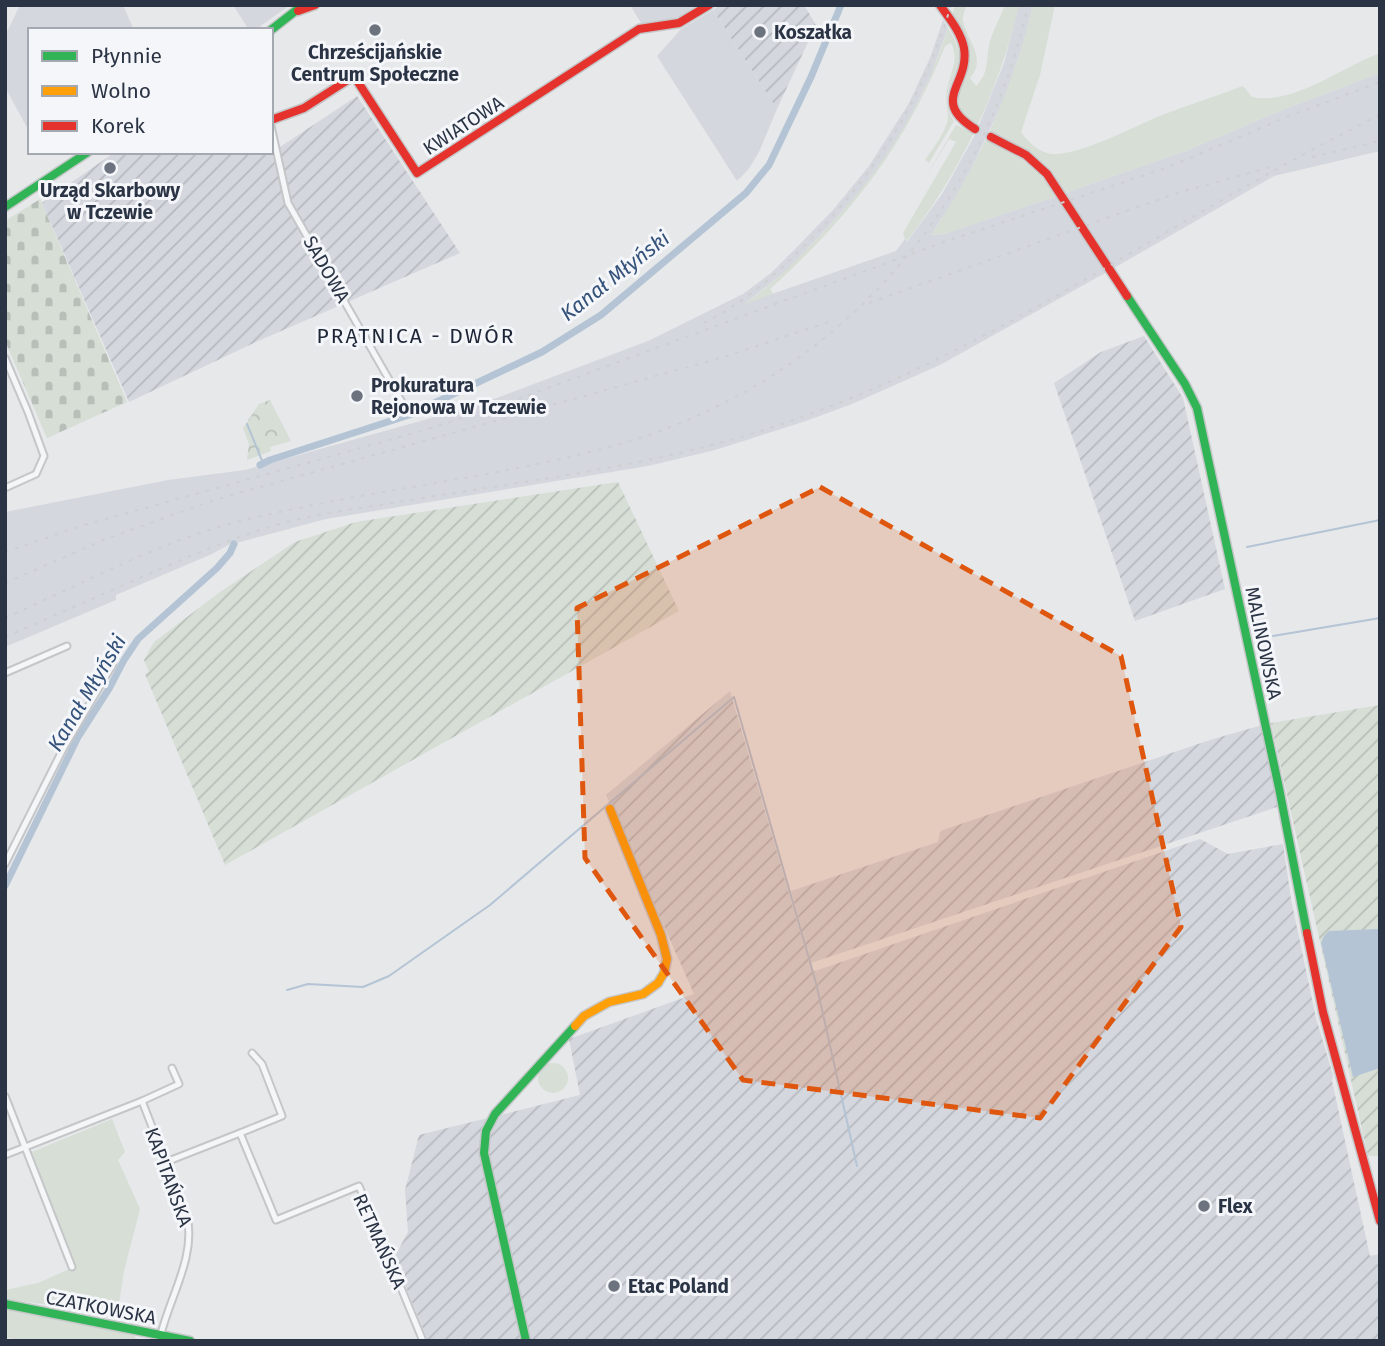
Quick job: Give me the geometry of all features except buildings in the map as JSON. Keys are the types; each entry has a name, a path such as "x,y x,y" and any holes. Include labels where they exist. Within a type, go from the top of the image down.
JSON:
{"street":[{"path":"273,28 300,8 315,5"},
{"name":"KWIATOWA","path":"273,122 302,111 354,76 417,173 639,29 679,23 709,5"},
{"path":"940,5 959,34 964,49 963,66 952,96 953,107 960,120 975,129"},
{"name":"SADOWA","path":"273,132 288,203 404,404"},
{"name":"MALINOWSKA","path":"991,137 1026,155 1048,174 1194,401 1279,788 1321,1001 1380,1221"},
{"path":"5,207 85,154"},
{"path":"5,358 42,447 43,459 36,474 5,488"},
{"path":"5,673 67,646"},
{"path":"5,864 63,749 113,664"},
{"path":"526,1341 483,1147 486,1131 498,1110 584,1016 603,1004 650,990 661,978 666,963 666,948 610,809"},
{"path":"166,1162 282,1116 262,1064 252,1053"},
{"name":"KAPITAŃSKA","path":"5,1155 179,1084 172,1068"},
{"path":"5,1096 72,1267"},
{"name":"KAPITAŃSKA","path":"142,1101 187,1217 190,1237 187,1256 158,1336"},
{"name":"RETMAŃSKA","path":"240,1133 276,1220 359,1186 423,1341"},
{"name":"CZATKOWSKA","path":"5,1304 190,1341"}],"highlighted area":[{"path":"820,487 1121,656 1181,927 1040,1118 743,1080 585,858 577,608"}],"shaded area":[{"path":"20,5 123,5 133,28 28,28 28,129 5,87 5,36"},
{"path":"233,5 290,5 258,28 248,28"},
{"path":"630,5 698,5 679,17 643,26"},
{"path":"720,5 804,5 816,25 777,109 713,10"},
{"path":"1019,5 1033,5 1006,95 964,184 931,235 944,234 1057,196 1107,272 940,365 806,421 715,450 648,466 326,519 232,543 116,595 116,600 5,647 5,512 168,480 245,470 449,413 494,399 648,341 743,294 771,273 796,248 833,210 869,166 909,103 930,58 943,20 948,28 931,75 908,121 884,159 858,194 789,268 746,303 896,251 905,239 907,242 942,194 975,135 1004,63"},
{"path":"713,10 777,109 759,152 748,170 737,181 657,56 681,29"},
{"path":"1380,73 1380,151 1274,176 1114,268 1065,193 1186,151 1282,110"},
{"path":"357,96 460,253 256,342 129,402 42,203 112,154 273,154"},
{"path":"1144,336 1183,398 1225,589 1135,621 1054,383 1101,352"},
{"path":"730,691 812,972 1200,839 1228,854 1283,844 1291,899 1316,1018 1333,1075 1332,1081 1370,1256 1380,1254 1380,1341 428,1341 394,1258 408,1232 405,1190 419,1135 580,1095 569,1039 694,994 606,795"},
{"path":"1266,724 1283,805 811,963 791,891 938,842 943,830 1210,740"}],"green space":[{"path":"955,5 967,5 963,21 977,57 975,71 970,78 976,86 984,75 989,44 1005,5 1019,5 1000,69 977,126 965,117 957,100 969,52 965,37 952,16"},
{"path":"1033,5 1055,5 1040,75 1021,132 1036,148 1045,153 1079,150 1157,117 1243,86 1252,97 1284,96 1317,84 1380,53 1380,73 1282,110 1186,151 1065,193 1049,170 1036,158 993,133 989,141 1027,163 1057,196 944,234 931,235 964,181 993,125 1025,36"},
{"path":"948,28 959,53 959,62 947,94 949,111 954,121 929,163 925,160 943,133 948,120 946,96 955,57 951,43 945,46 912,116 893,148 849,207 825,235 770,289 773,294 743,305 807,250 877,168 911,115 938,58"},
{"path":"956,125 973,133 977,126 944,187 906,242 903,233 956,142 949,139 925,178"},
{"path":"40,199 127,402 47,438 5,341 5,221"},
{"path":"270,400 291,441 270,447 271,451 247,460 249,444 243,428 259,404"},
{"path":"618,482 679,611 225,865 145,674 149,672 144,660 154,642 220,592 295,542 356,522"},
{"path":"1380,705 1380,1156 1368,1156 1271,723"},
{"path":"553,1063 563,1068 568,1078 563,1088 553,1093 543,1088 538,1078 543,1068"},
{"path":"112,1119 125,1152 118,1160 140,1209 124,1271 118,1310 104,1306 75,1308 10,1300 5,1297 5,1290 38,1283 74,1267 32,1152"},
{"path":"5,1309 135,1335 135,1338 144,1341 21,1341 5,1337"}],"water":[{"path":"1380,929 1380,1068 1353,1077 1321,943 1329,931"}],"waterway":[{"name":"Kanał Młyński","path":"260,465 409,415 542,352 601,315 746,193 769,165 811,77 841,5"},
{"path":"247,424 263,463"},
{"path":"1247,547 1380,520"},
{"name":"Kanał Młyński","path":"5,886 78,737 138,639 217,568 234,544"},
{"path":"1273,636 1380,618"},
{"path":"287,990 308,984 363,987 389,976 490,905 734,697 816,983 857,1166"}],"railway":[{"path":"704,323 747,297 773,276 809,241 856,188 895,132 912,102 940,39 951,5"},
{"path":"5,618 152,551 212,529 288,510 524,467 617,445 693,418 764,381 827,336 884,282 933,222 974,155 1006,83 1028,5"},
{"path":"5,552 81,526 425,430 496,407 944,242 1166,168 1287,117 1380,82"},
{"path":"5,637 198,553 275,525 328,513 653,459 785,423 863,393 1013,320 1305,153 1380,115"},
{"path":"1312,157 1380,141"},
{"path":"869,303 1174,194 1274,166"},
{"path":"5,583 101,541 214,500 727,356 834,320"}],"traffic: fast":[{"path":"273,28 303,5"},
{"path":"5,207 85,154"},
{"path":"1127,296 1185,384 1197,408 1279,788 1307,933"},
{"path":"526,1341 484,1153 486,1131 495,1114 575,1026"},
{"path":"5,1304 190,1341"}],"traffic: slow":[{"path":"575,1026 584,1016 609,1002 643,994 658,983 664,973 667,959 661,935 610,809"}],"traffic: jam":[{"path":"298,11 315,5"},
{"path":"273,119 304,108 354,76 417,173 639,29 679,23 709,5"},
{"path":"940,5 957,31 964,48 962,72 954,92 955,109 962,119 975,129"},
{"path":"991,137 1026,155 1047,174 1127,296"},
{"path":"1307,933 1323,1012 1380,1221"}],"place":[{"name":"Chrześcijańskie Centrum Społeczne","path":"375,30"},
{"name":"Koszałka","path":"760,32"},
{"name":"Urząd Skarbowy w Tczewie","path":"110,168"},
{"name":"Prokuratura Rejonowa w Tczewie","path":"357,396"},
{"name":"Flex","path":"1204,1206"},
{"name":"Etac Poland","path":"614,1286"}],"district":[{"name":"PRĄTNICA - DWÓR","path":"416,336"}]}
